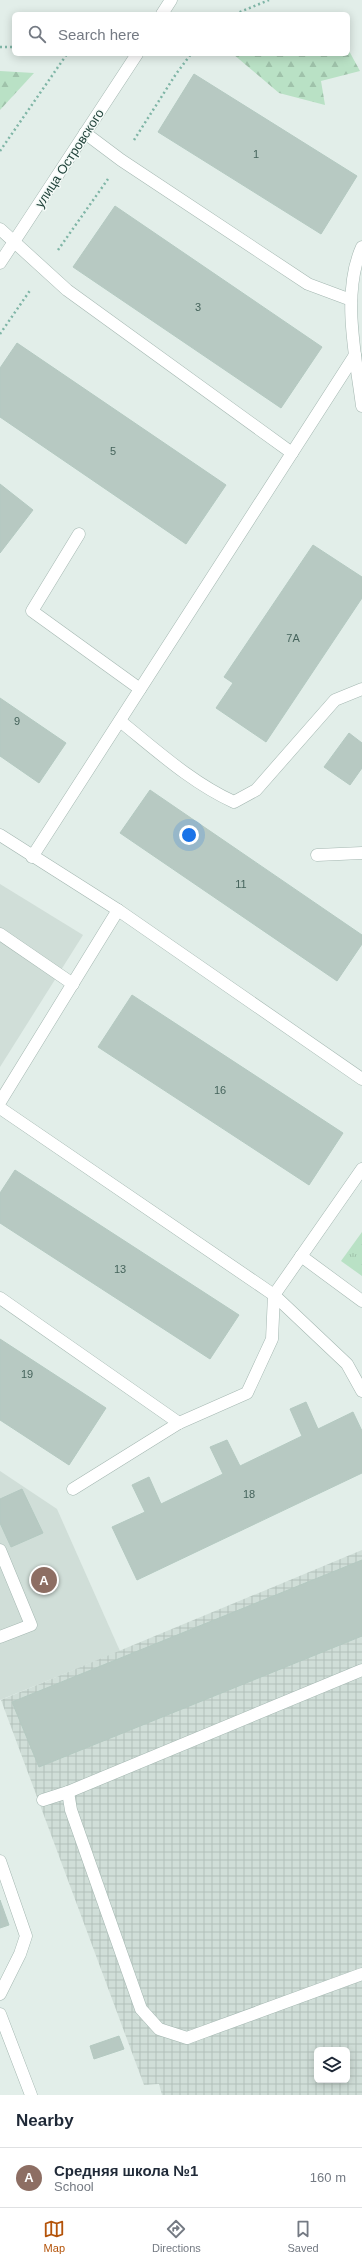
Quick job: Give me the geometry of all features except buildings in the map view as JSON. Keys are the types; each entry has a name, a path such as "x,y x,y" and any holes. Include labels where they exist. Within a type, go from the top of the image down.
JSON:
{"street":[{"path":"163,12 171,0"},
{"name":"улица Островского","path":"0,262 136,56"},
{"path":"85,134 121,160 308,284 351,300"},
{"path":"0,229 15,241 67,290 292,453"},
{"path":"362,247 355,262 351,300 355,355 362,406"},
{"path":"32,857 355,355"},
{"path":"79,534 32,611 140,689"},
{"path":"120,721 162,756 214,793 234,802 256,790 335,700 362,688"},
{"path":"0,835 32,857 118,910 362,1079"},
{"path":"317,855 362,853"},
{"path":"0,1102 118,910"},
{"path":"0,934 73,984"},
{"path":"0,1108 274,1295 348,1364 362,1391"},
{"path":"73,1489 179,1423 247,1393 272,1339 274,1295 362,1169"},
{"path":"301,1256 362,1301"},
{"path":"0,1298 179,1423"},
{"path":"0,1550 31,1625 0,1637"},
{"path":"43,1800 68,1792 362,1670"},
{"path":"68,1792 71,1810 141,2009 159,2029 187,2038 362,1974"},
{"path":"0,1861 26,1936 20,1954 0,1994"},
{"path":"0,2014 31,2095"}],"path":[{"path":"240,12 269,0"},
{"path":"0,47 12,47"},
{"path":"0,151 66,56"},
{"path":"0,334 121,160 176,74 190,56"}],"shaded area":[{"path":"0,884 83,935 0,1067"},
{"path":"0,1471 57,1509 120,1651 0,1700"},
{"path":"362,1550 362,2095 162,2095 159,2084 144,2085 1,1700"}],"green space":[{"path":"350,53 360,71 321,81 325,105 279,93 235,56 350,56"},
{"path":"0,71 34,73 0,110"},
{"path":"362,1232 362,1276 341,1261"}],"place":[{"name":"Средняя школа №1","path":"44,1580"}]}
